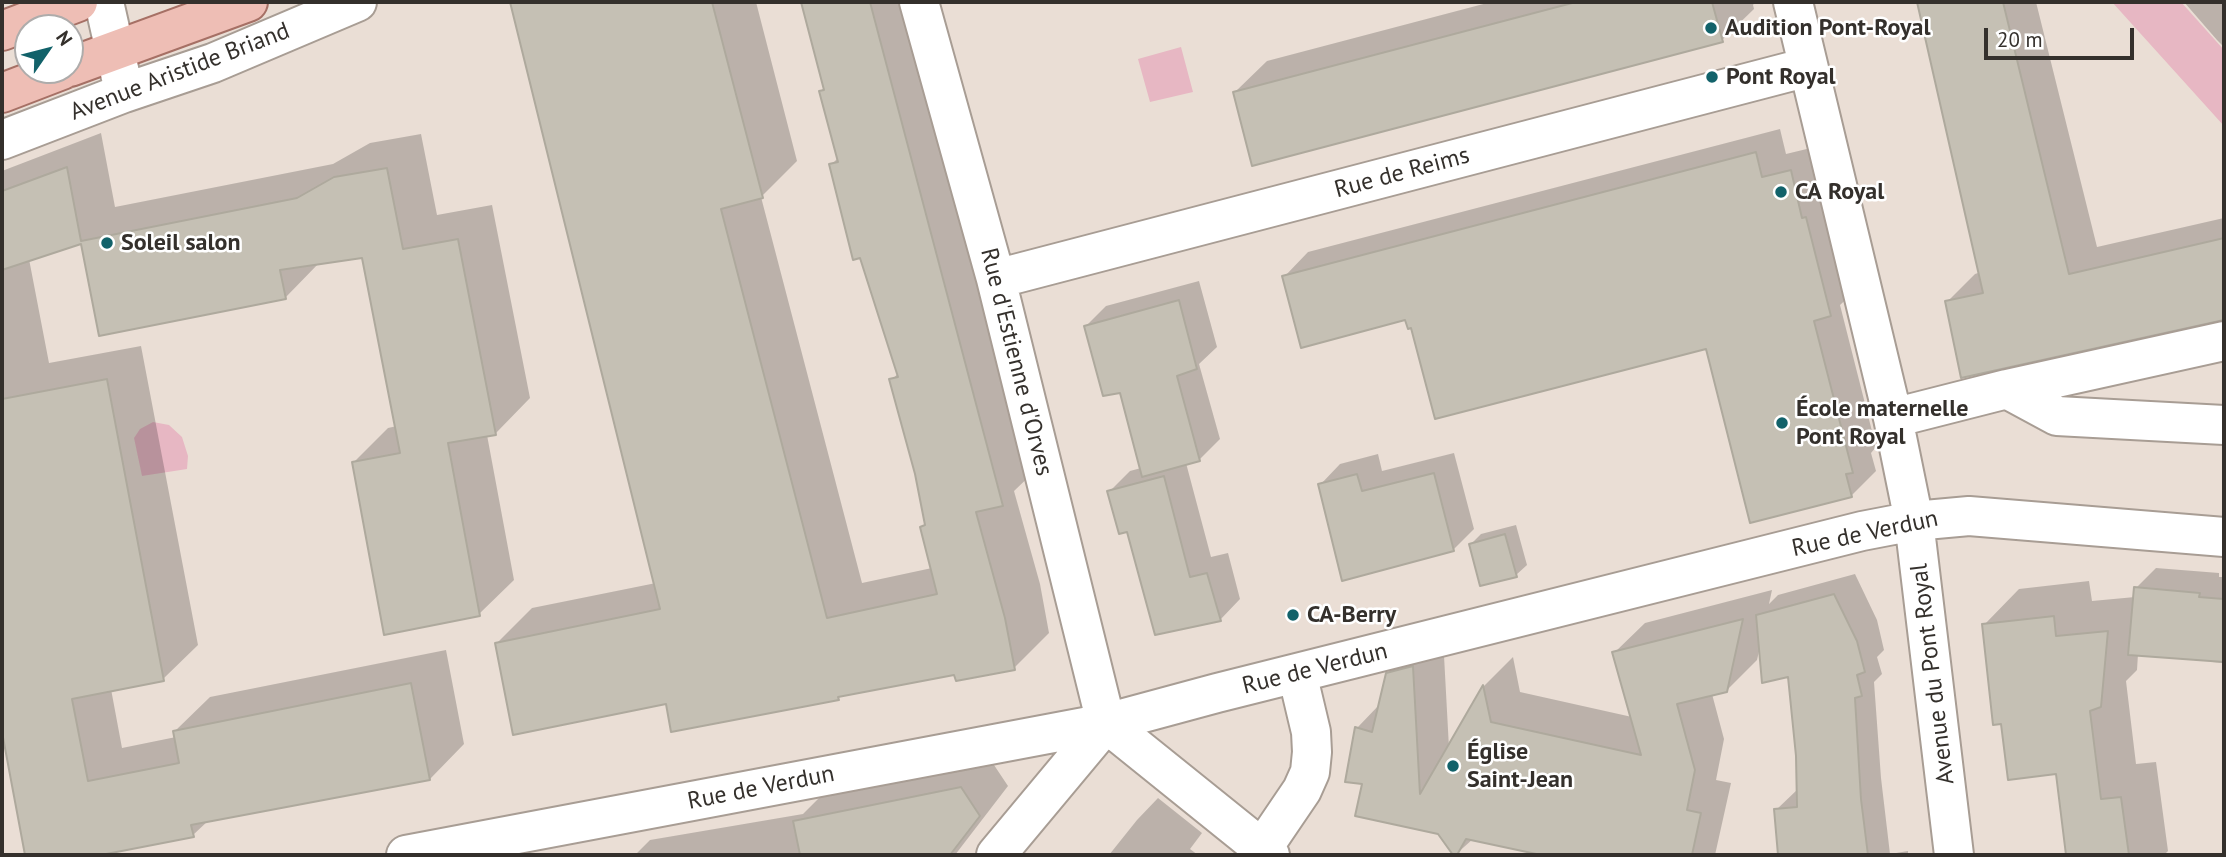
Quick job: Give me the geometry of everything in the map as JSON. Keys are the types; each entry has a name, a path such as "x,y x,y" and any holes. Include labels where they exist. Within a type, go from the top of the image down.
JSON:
{"main road":[{"path":"2,31 78,2"},
{"name":"Avenue Aristide Briand","path":"84,62 248,2"},
{"name":"Avenue Aristide Briand","path":"2,93 25,84"}],"street":[{"path":"104,2 124,93"},
{"name":"Avenue Aristide Briand","path":"2,140 124,93 213,63 357,2"},
{"name":"Rue d'Estienne d'Orves","path":"919,2 996,279 1106,723"},
{"name":"Avenue du Pont Royal","path":"1793,2 1893,418 1914,521 1954,855"},
{"name":"Rue de Reims","path":"996,279 1808,67"},
{"path":"1893,418 2007,389 2224,341"},
{"path":"2007,389 2057,416 2224,425"},
{"name":"Rue de Verdun","path":"405,855 1106,723 1835,538 1914,521 1969,516 2224,537"},
{"path":"996,855 1106,723 1266,852 1310,772 1311,732 1297,673"}],"shaded area":[{"path":"2112,2 2181,2 2224,50 2224,126"},
{"path":"1181,47 1193,92 1150,102 1138,59"},
{"path":"153,422 169,425 182,437 188,456 187,469 142,476 134,438 140,429"}],"building":[{"path":"510,2 712,2 763,198 721,209 827,618 937,594 920,527 925,525 915,474 889,379 898,377 860,258 853,260 829,164 838,162 819,91 824,90 801,2 870,2 1003,506 976,512 1005,618 1015,670 956,681 954,675 671,732 666,704 513,735 495,643 660,609"},
{"path":"1576,2 1712,2 1723,42 1252,166 1233,92"},
{"path":"1917,2 2003,2 2069,274 2224,238 2224,320 1961,378 1945,301 1983,293"},
{"path":"1756,152 1762,177 1791,170 1802,218 1806,217 1831,316 1814,321 1853,473 1846,474 1852,497 1750,523 1706,349 1435,419 1411,328 1408,329 1405,320 1301,348 1282,276"},
{"path":"67,167 81,241 297,198 334,177 387,168 403,249 458,239 496,435 448,443 480,616 384,635 352,462 400,453 362,258 280,270 286,299 99,336 81,244 2,270 2,191"},
{"path":"1179,300 1197,369 1177,376 1200,461 1142,477 1120,393 1103,396 1084,326"},
{"path":"107,379 164,681 72,699 88,781 179,763 173,731 411,683 430,780 191,825 194,837 101,855 25,855 2,732 2,399"},
{"path":"1434,473 1454,551 1342,581 1318,484 1357,474 1362,491"},
{"path":"1164,476 1190,577 1207,573 1221,621 1155,635 1127,532 1119,534 1107,491"},
{"path":"1505,534 1517,577 1480,586 1469,544"},
{"path":"2134,587 2200,593 2199,597 2224,599 2224,662 2128,655"},
{"path":"1834,594 1857,641 1865,672 1857,675 1862,696 1855,698 1861,799 1868,855 1778,855 1774,809 1797,807 1796,756 1788,677 1762,683 1756,615"},
{"path":"2054,616 2056,636 2108,631 2101,707 2090,711 2101,799 2121,797 2129,855 2066,855 2056,774 2008,780 2001,724 1993,725 1982,624"},
{"path":"1743,619 1727,692 1677,704 1695,770 1687,810 1701,813 1692,855 1541,855 1466,839 1457,855 1453,855 1438,834 1355,816 1362,784 1345,782 1355,727 1372,732 1386,673 1413,666 1420,794 1483,685 1491,722 1641,755 1612,652"},
{"path":"961,787 980,816 950,855 800,855 793,821"}],"place":[{"name":"Audition Pont-Royal","path":"1711,28"},
{"name":"Pont Royal","path":"1712,77"},
{"name":"CA Royal","path":"1781,192"},
{"name":"Soleil salon","path":"107,243"},
{"name":"École maternelle Pont Royal","path":"1782,423"},
{"name":"CA-Berry","path":"1293,615"},
{"name":"Église Saint-Jean","path":"1453,766"}]}
